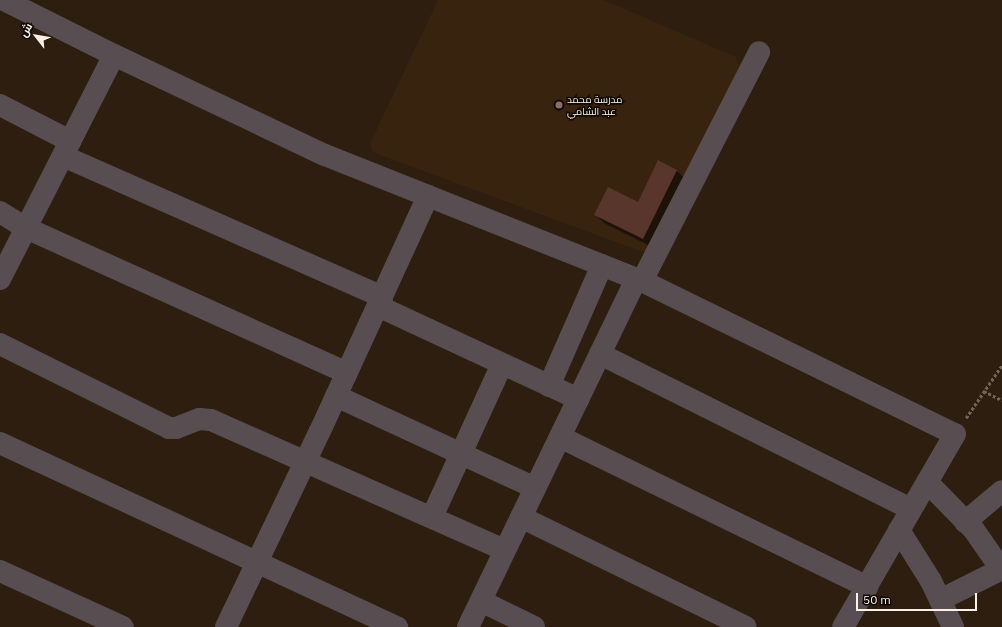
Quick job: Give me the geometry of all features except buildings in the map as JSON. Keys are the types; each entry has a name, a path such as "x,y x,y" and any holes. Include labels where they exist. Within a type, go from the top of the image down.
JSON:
{"street":[{"path":"4,0 114,55 325,155 639,280 955,434 844,627"},
{"path":"468,627 600,354 759,52"},
{"path":"0,279 114,55"},
{"path":"0,105 66,148 380,302 502,364 578,400"},
{"path":"226,627 347,373 428,196"},
{"path":"0,212 26,228 347,373"},
{"path":"549,386 602,265"},
{"path":"0,344 169,428 176,428 199,419 211,420 306,460 505,550"},
{"path":"600,354 911,509"},
{"path":"432,517 459,453 502,364"},
{"path":"336,396 535,488"},
{"path":"560,437 867,587"},
{"path":"0,443 256,563 397,627"},
{"path":"927,482 965,522 1002,569 940,600"},
{"path":"965,522 1002,491"},
{"path":"521,517 746,627"},
{"path":"899,530 940,600 952,627"},
{"path":"0,571 123,627"},
{"path":"481,601 534,627"}],"path":[{"path":"955,434 1002,365"},
{"path":"984,391 1002,400"}],"shaded area":[{"path":"438,0 604,0 736,57 739,67 652,247 646,251 640,251 372,152 370,143"}],"place":[{"name":"مدرسة محمد عبد الشامي","path":"559,105"}]}
